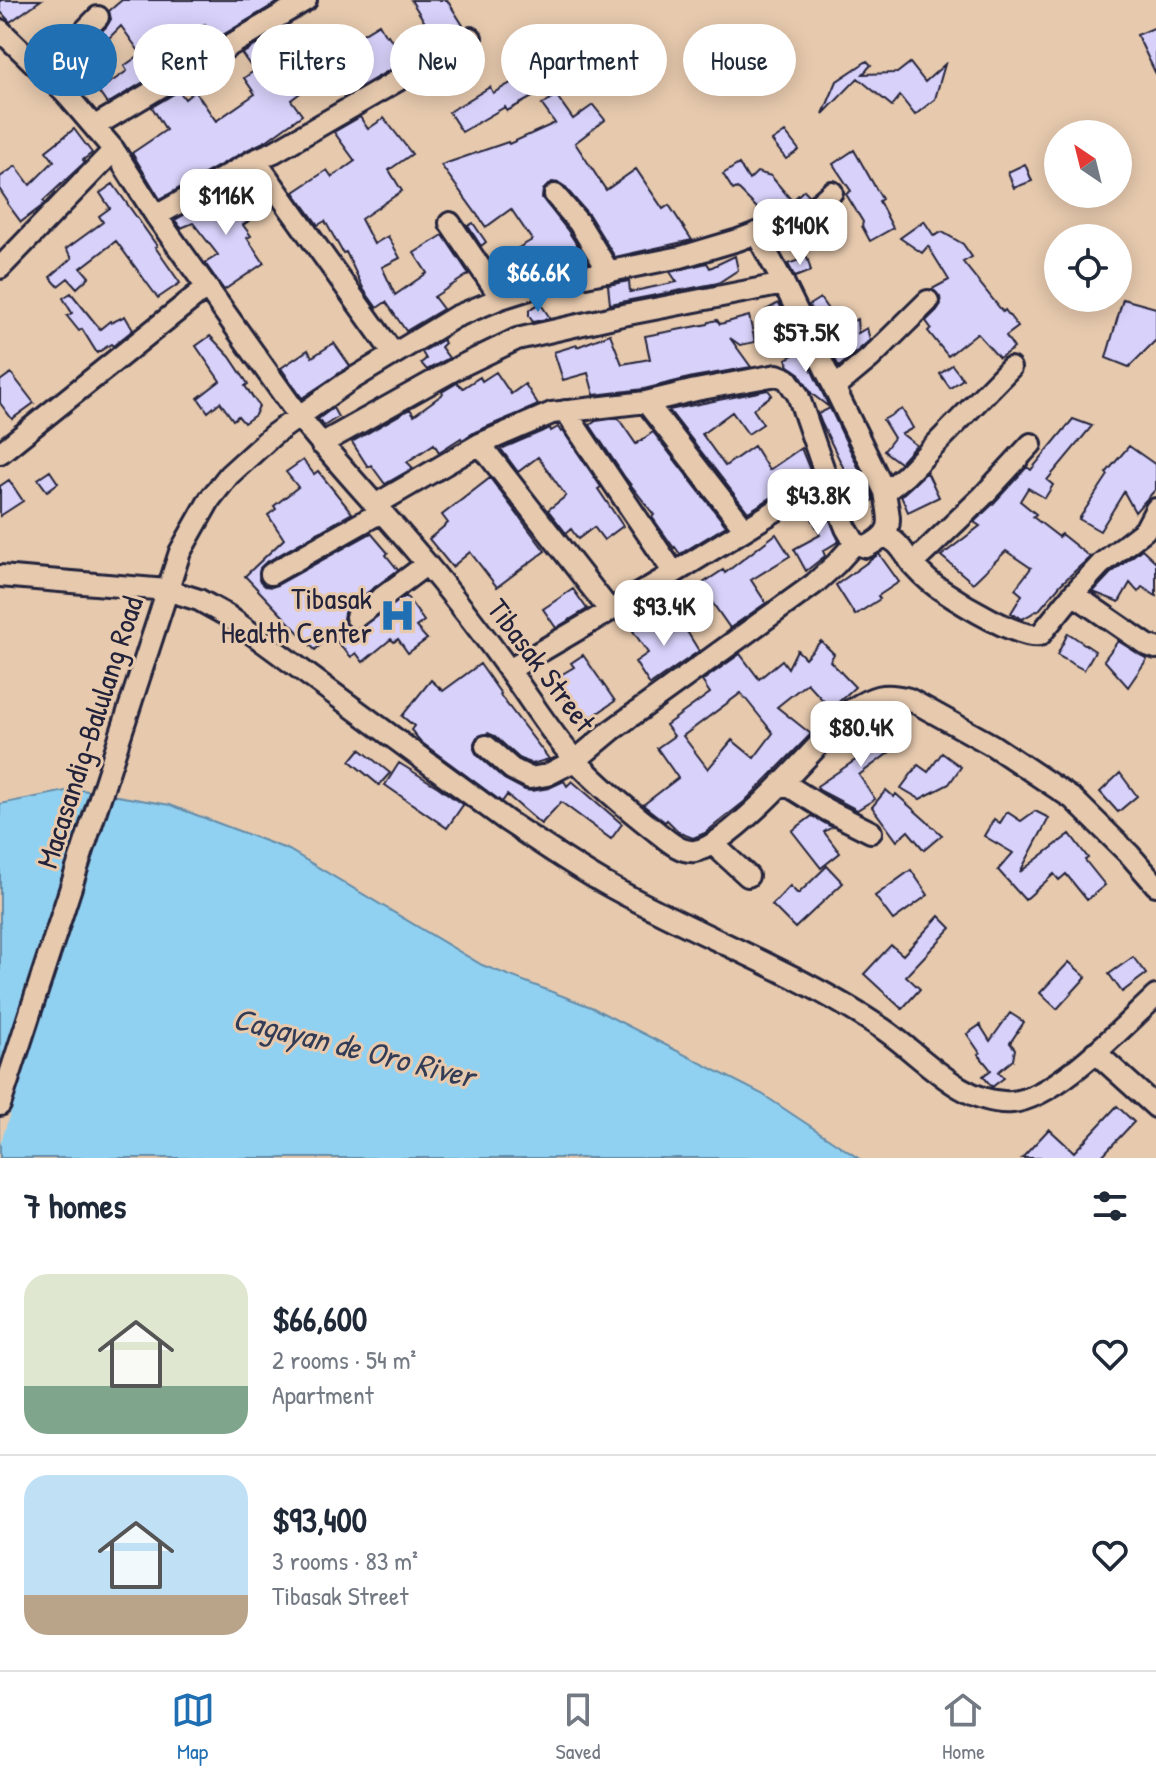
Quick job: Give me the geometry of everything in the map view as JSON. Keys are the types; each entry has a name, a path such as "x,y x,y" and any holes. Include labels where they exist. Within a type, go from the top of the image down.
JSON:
{"street":[{"path":"95,126 306,0"},
{"path":"91,24 98,17"},
{"name":"Tibasak Street","path":"0,30 24,52"},
{"path":"156,216 390,85"},
{"name":"Tibasak Street","path":"68,96 114,150 156,216 298,415 427,564 576,760 618,802 673,845 687,852 699,851 713,844"},
{"path":"0,268 114,150"},
{"path":"255,160 393,353"},
{"name":"Macasandig-Balulang Road","path":"0,1105 180,552 210,499 229,475 298,415 455,317 545,284 681,257 756,233 794,219 814,208 832,192"},
{"path":"555,195 579,223 609,272"},
{"path":"450,223 501,298"},
{"path":"271,574 480,444 552,413 646,402 777,375 787,379 798,395 846,528 855,543 866,547 877,542 890,519 885,492 756,233"},
{"path":"321,444 459,367 517,339 784,284"},
{"path":"0,453 207,287"},
{"path":"834,388 870,358 928,301"},
{"path":"885,492 905,476 1010,368"},
{"path":"646,402 745,529"},
{"path":"565,411 674,573"},
{"path":"480,444 610,611"},
{"path":"912,564 982,497 1031,444"},
{"path":"509,670 827,479"},
{"path":"883,536 897,542 912,564 940,590 1002,625 1032,637 1040,635 1101,564 1145,530 1156,509"},
{"path":"486,746 512,769 530,778 547,775 576,760 612,730 814,584 855,543"},
{"path":"356,617 427,564"},
{"path":"0,576 167,590 199,600 228,616 507,821 554,852 605,883 783,971 854,1010 893,1036 929,1066 985,1099 1008,1103 1028,1100 1048,1089 1095,1052 1156,996"},
{"path":"1073,594 1156,648"},
{"path":"748,876 713,844 747,818 851,710 868,699 895,695 909,699 992,745 1073,799 1156,885"},
{"path":"782,782 871,832"},
{"path":"1095,1052 1156,1107"}],"water":[{"name":"Cagayan de Oro River","path":"76,789 170,805 289,850 482,965 591,1007 762,1094 858,1158 0,1158 0,804"}],"pier":[{"path":"90,787 114,791 0,1145 0,1064"}],"building":[{"path":"0,0 41,0 10,22 0,11"},
{"path":"122,0 281,0 235,28 235,24 133,24 133,43 121,26 117,30 117,24 108,24 111,19 109,11"},
{"path":"411,0 447,0 462,24 426,24"},
{"path":"379,24 390,38 390,70 374,79 374,27"},
{"path":"1156,27 1156,74 1137,35"},
{"path":"251,48 251,67 242,54"},
{"path":"133,60 133,88 107,104 101,96 117,96 117,78 127,71 124,66"},
{"path":"867,61 871,65 863,74 897,73 910,63 925,82 945,64 935,99 915,115 900,96 892,106 858,78 823,114 837,81"},
{"path":"251,73 251,88 244,78"},
{"path":"490,87 493,93 501,88 501,96 534,96 507,111 505,107 462,132 449,112 475,96 485,96 485,90"},
{"path":"171,96 183,96 185,99 198,96 216,121 252,96 296,96 291,100 302,115 266,141 160,199 132,153 166,130 152,107"},
{"path":"557,96 573,119 593,105 605,120 575,143 606,190 636,169 663,209 669,205 692,240 615,257 589,215 564,186 552,182 543,190 542,198 588,262 522,278 515,250 532,240 511,209 486,227 441,165 509,144 555,123 542,105"},
{"path":"360,117 368,129 384,118 412,154 389,170 402,191 361,219 374,244 388,236 400,258 382,267 395,295 427,273 414,253 443,235 469,274 434,297 443,309 406,331 386,302 377,308 325,221 318,225 294,192 327,170 332,177 355,161 334,132"},
{"path":"74,129 92,153 43,201 42,206 21,222 0,190 0,177 16,166 30,185 54,161 46,151"},
{"path":"785,132 799,150 786,159 772,141"},
{"path":"854,150 882,199 879,201 893,228 870,241 863,222 846,194 851,191 833,164"},
{"path":"739,164 749,180 757,172 771,176 792,201 804,190 809,195 758,219 756,216 761,212 737,188 733,190 723,174"},
{"path":"1025,164 1032,181 1014,188 1008,172"},
{"path":"113,184 180,283 158,298 116,241 81,268 89,277 77,288 68,278 58,286 50,277 72,258 66,249 103,222 99,216 110,208 100,193"},
{"path":"228,190 240,209 255,200 263,212 243,225 251,236 247,238 264,263 224,290 205,263 218,255 193,223 181,228 175,220"},
{"path":"924,221 934,236 942,232 963,244 972,257 963,262 1018,327 1006,336 1014,348 999,358 977,333 948,356 928,331 931,328 926,321 941,304 940,297 932,289 949,280 928,246 922,253 900,238"},
{"path":"473,223 486,242 481,246 468,226"},
{"path":"735,256 738,270 718,283 610,304 608,285 629,281 630,292 677,282 670,272 707,263 710,268"},
{"path":"807,257 811,271 795,277 788,264"},
{"path":"71,293 100,329 110,321 125,316 133,330 113,346 111,344 97,353 82,329 79,331 67,316 72,313 63,298"},
{"path":"820,298 836,321 819,326 809,305"},
{"path":"1132,301 1156,308 1156,340 1129,367 1106,358 1119,312 1132,312"},
{"path":"540,303 550,318 533,322 529,310"},
{"path":"779,303 793,332 779,336 766,310"},
{"path":"749,316 755,342 740,345 730,338 751,367 644,389 594,395 588,373 563,380 554,352 610,334 622,364 650,359 645,336"},
{"path":"857,319 858,333 867,328 870,340 839,367 824,337"},
{"path":"210,336 230,357 259,406 255,415 244,423 238,416 233,420 220,402 208,412 198,398 220,381 196,346"},
{"path":"443,340 445,343 441,347 449,358 427,370 421,363 426,359 422,352"},
{"path":"334,343 350,366 302,398 281,368 308,350 312,357"},
{"path":"802,350 829,407 812,394 798,372 789,366 786,359"},
{"path":"952,365 963,379 950,388 940,374"},
{"path":"496,372 511,394 525,384 538,405 461,438 439,452 434,444 407,462 413,468 385,484 371,465 368,467 352,442 410,409 414,415 457,383 463,388 480,377 482,381"},
{"path":"11,373 34,403 12,419 0,403 0,381"},
{"path":"768,390 772,395 753,409 763,424 748,434 732,412 702,434 725,466 754,446 769,470 801,448 811,473 748,512 669,410"},
{"path":"333,408 338,417 324,426 318,419"},
{"path":"830,408 872,496 868,506 858,487 842,475 846,473 818,414"},
{"path":"902,409 913,428 902,434 916,445 900,463 884,451 894,438 883,420"},
{"path":"618,418 636,444 653,432 726,526 680,554 674,548 590,425 596,421"},
{"path":"1073,419 1092,426 1047,480 1053,485 1045,498 1028,488 1020,501 1036,514 1033,517 1090,557 1040,609 1022,619 1011,613 1022,595 1015,589 1031,568 1006,551 973,583 941,556 980,526 974,522 1027,467 1031,470"},
{"path":"558,427 601,487 598,489 623,526 604,540 594,527 578,539 571,529 566,533 548,510 566,496 538,457 518,472 501,449"},
{"path":"1129,446 1156,465 1156,489 1135,512 1124,492 1100,531 1079,519 1108,475 1106,473"},
{"path":"303,460 314,474 318,471 352,513 265,563 260,568 259,580 265,586 277,585 371,533 398,570 348,607 343,619 350,629 358,630 406,596 424,621 416,627 427,639 408,653 398,639 394,642 391,639 363,662 356,653 351,657 331,635 315,650 245,576 284,539 268,515 276,509 274,506 298,487 286,472"},
{"path":"50,471 58,483 47,491 38,479"},
{"path":"927,472 939,497 908,512 901,496"},
{"path":"490,478 545,551 497,587 470,552 452,567 429,539 448,523 442,515"},
{"path":"9,480 23,501 0,516 0,486"},
{"path":"821,498 839,541 823,551 825,556 806,571 794,549 820,535 808,510"},
{"path":"776,534 790,556 751,580 766,603 730,628 700,585 723,570 725,573"},
{"path":"1142,549 1156,562 1156,596 1142,587 1138,592 1130,583 1119,602 1093,592 1110,574"},
{"path":"879,554 899,582 855,615 836,585"},
{"path":"573,589 587,609 556,628 543,609"},
{"path":"677,615 699,651 650,685 635,662 648,653 633,631 649,620 655,628"},
{"path":"1068,633 1095,651 1084,670 1057,655"},
{"path":"821,641 834,654 830,661 855,687 831,709 807,683 777,707 811,734 744,802 705,833 693,838 680,833 667,820 665,822 643,805 678,778 657,748 674,736 666,725 710,693 702,681 740,654 759,679 782,660 788,668 797,650 805,658","holes":["741,693 773,733 754,758 732,740 708,769 683,736"]},
{"path":"1118,641 1147,659 1128,687 1104,660"},
{"path":"583,655 615,701 582,724 554,679 574,667 571,663"},
{"path":"480,664 549,759 532,764 519,758 488,733 477,737 474,743 477,755 504,779 525,790 549,788 564,781 567,786 572,781 622,824 611,839 561,802 541,824 507,795 502,802 421,742 411,730 414,726 402,716 431,680 443,691"},
{"path":"879,728 885,737 897,728 906,740 859,775 875,799 857,810 819,790 817,786 857,759 850,750"},
{"path":"360,749 390,773 379,785 350,761"},
{"path":"942,753 961,767 949,784 920,799 901,788 918,765 928,772"},
{"path":"399,763 463,805 447,828 385,785"},
{"path":"1120,773 1137,796 1118,812 1100,792"},
{"path":"886,790 894,797 896,794 942,835 924,850 908,831 897,841 872,807"},
{"path":"1035,811 1049,818 1020,872 1070,834 1105,885 1087,900 1066,874 1059,880 1054,874 1025,900 998,870 1013,853 984,836 994,819 1000,823 1007,812 1021,821"},
{"path":"812,816 832,827 824,832 840,853 821,868 792,831"},
{"path":"827,866 843,883 795,928 772,905 790,886 798,894"},
{"path":"911,870 928,895 893,920 875,896"},
{"path":"939,916 951,928 906,976 920,989 902,1009 864,974 891,945 903,955"},
{"path":"1133,957 1146,974 1122,992 1109,974"},
{"path":"1069,962 1086,977 1057,1009 1040,993"},
{"path":"1010,1013 1024,1022 1010,1043 1015,1049 1013,1060 998,1072 1004,1078 992,1087 983,1076 991,1070 967,1034 980,1025 990,1041"},
{"path":"1117,1106 1134,1122 1100,1158 1022,1158 1049,1129 1074,1152"}],"place":[{"name":"Tibasak Health Center","path":"398,615"}]}
